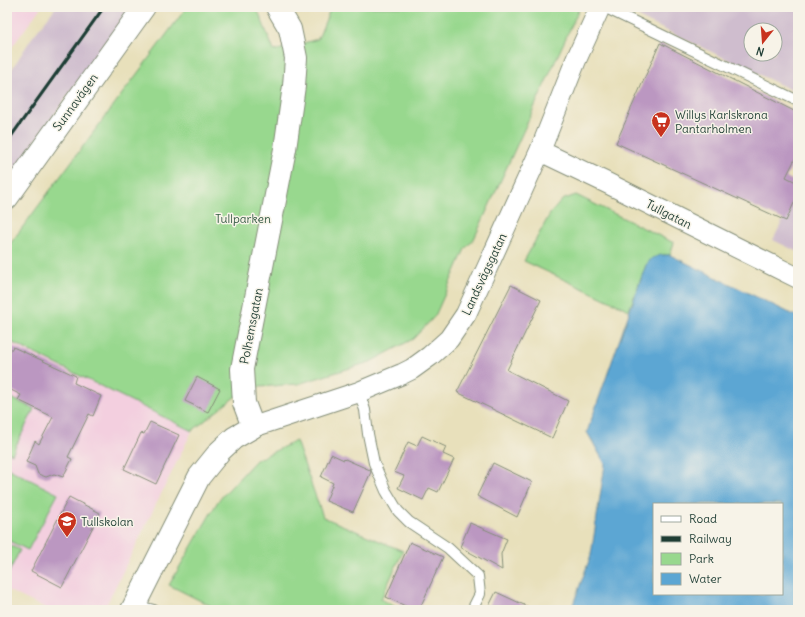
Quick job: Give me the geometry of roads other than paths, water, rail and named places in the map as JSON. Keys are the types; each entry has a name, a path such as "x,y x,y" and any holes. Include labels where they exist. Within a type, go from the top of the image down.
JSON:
{"street":[{"name":"Sunnavägen","path":"7,198 144,7"},
{"name":"Polhemsgatan","path":"253,427 244,403 242,369 285,149 294,86 296,58 290,29 277,7"},
{"name":"Landsvägsgatan","path":"253,427 358,392 412,369 430,356 449,339 466,314 540,151 576,60 600,7"},
{"name":"Tullgatan","path":"540,151 600,179 798,278"},
{"path":"140,608 199,477 220,451 234,438 253,427"}],"lane":[{"path":"604,7 798,101"},
{"path":"358,392 365,410 374,463 386,491 398,511 409,522 448,548 478,576 480,594 472,610"}],"water":[{"path":"661,255 670,255 798,317 798,610 571,610 591,555 605,464 587,432 646,265 652,258"}],"railway":[{"path":"7,142 104,7"}],"place":[{"name":"Willys Karlskrona Pantarholmen","path":"661,138"},
{"name":"Tullskolan","path":"67,538"}],"park label":[{"name":"Tullparken","path":"243,218"}]}
